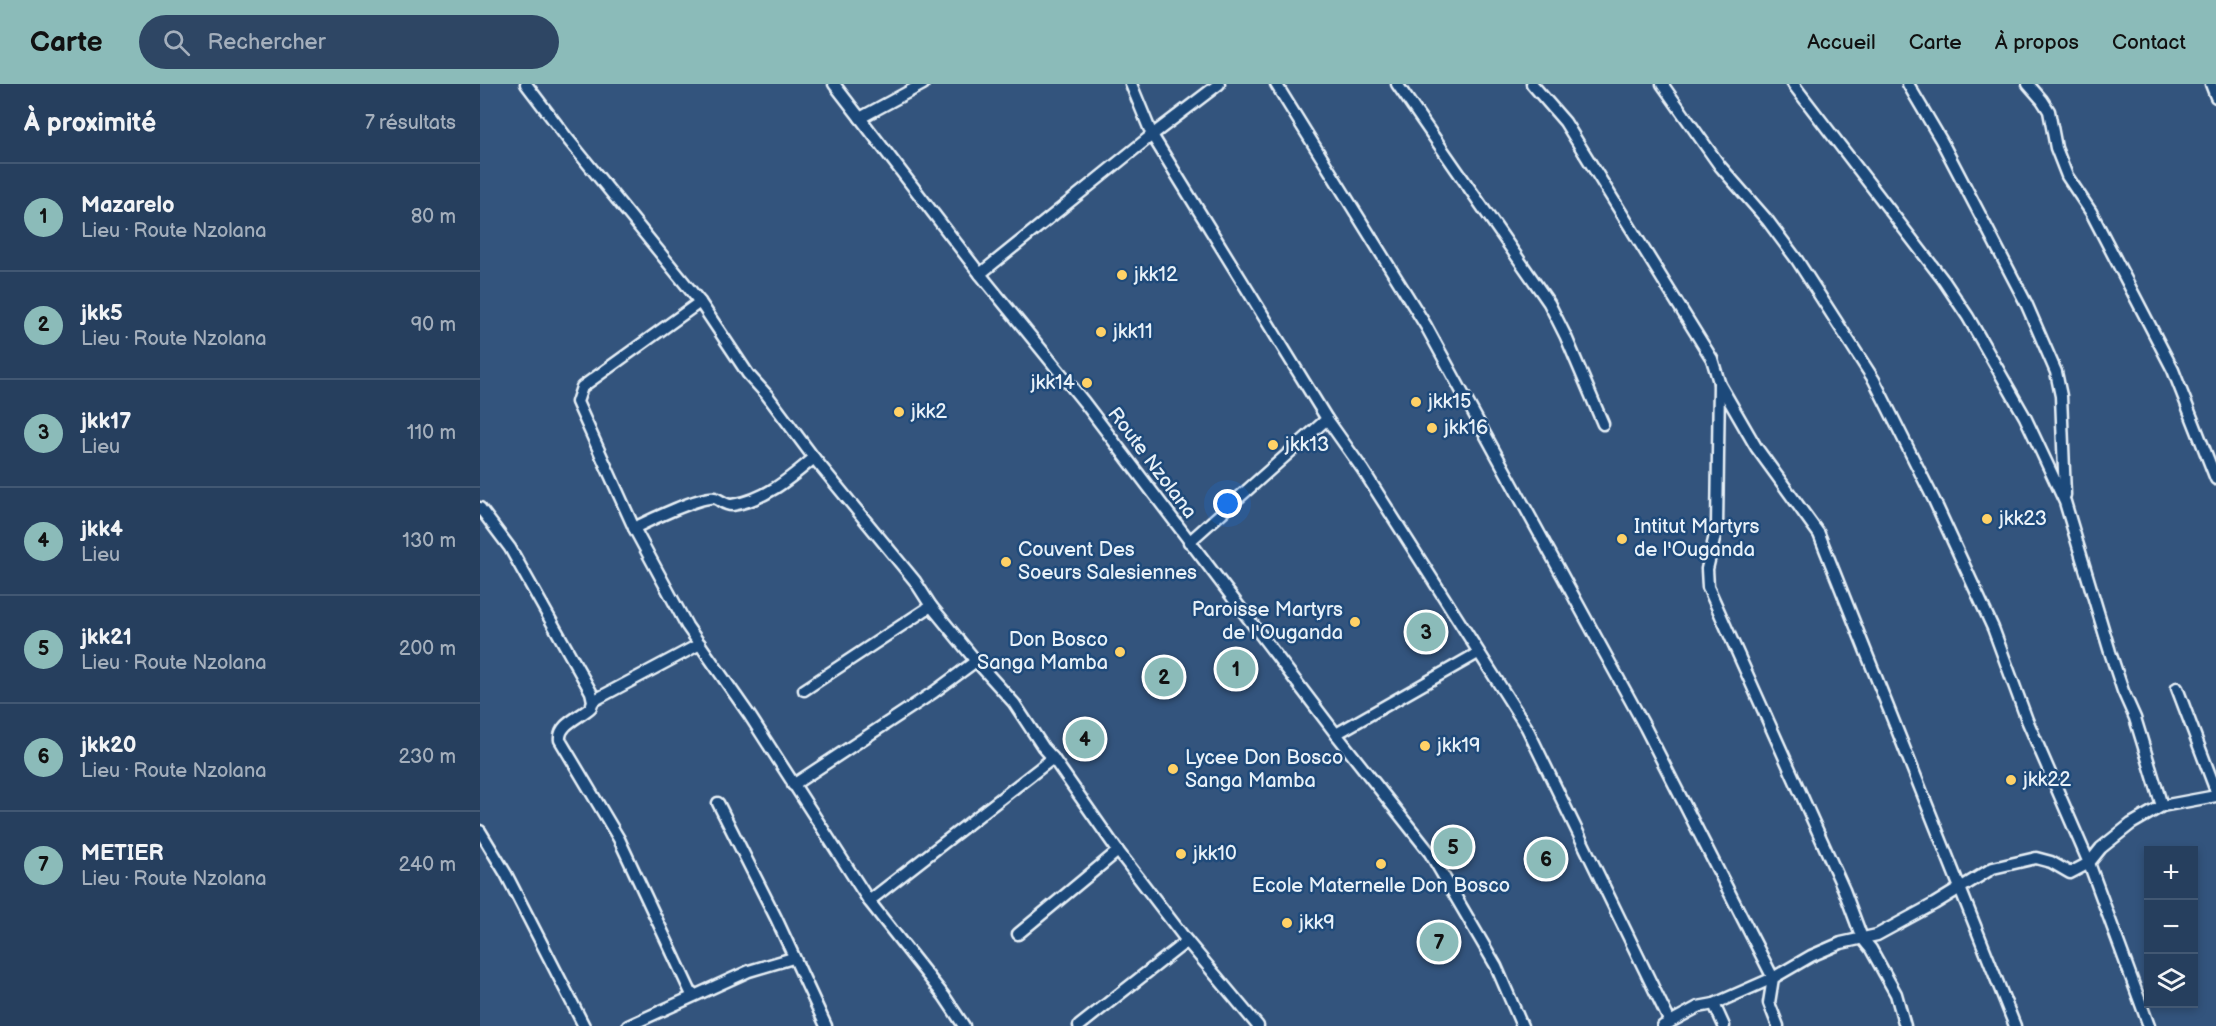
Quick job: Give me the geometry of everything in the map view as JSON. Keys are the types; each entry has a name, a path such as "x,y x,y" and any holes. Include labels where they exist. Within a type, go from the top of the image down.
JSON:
{"street":[{"path":"526,84 700,302 748,374 767,395 814,458 915,580 931,606 1014,703 1118,851 1187,941 1258,1026"},
{"name":"Route Nzolana","path":"834,84 980,274 1084,402 1336,734 1430,853 1496,966 1522,1026"},
{"path":"860,118 923,84"},
{"path":"1131,84 1152,135 1327,419 1363,470 1527,728 1666,1024 1698,1007 1714,1004 1773,978 1841,943 1862,939 1887,930 1993,868 2036,858 2051,862 2070,873 2088,863 2101,848 2131,824 2162,806 2216,796"},
{"path":"980,274 1219,84"},
{"path":"1276,84 1426,326 1645,727 1773,978 1769,1003 1778,1026"},
{"path":"1397,84 1549,303 1603,424"},
{"path":"1532,84 1565,122 1701,338 1713,359 1719,382 1756,447 1818,534 1961,886 2015,1026"},
{"path":"1662,84 1720,166 1768,221 1797,260 1874,380 1934,500 1993,628 2027,720 2088,863 2149,1026"},
{"path":"1793,84 1950,290 2025,417 2065,502 2110,652 2135,718 2162,806"},
{"path":"1908,84 1941,140 2026,303 2056,372 2061,396 2065,502"},
{"path":"2028,84 2049,111 2056,148 2067,176 2091,212 2173,370 2216,479"},
{"path":"2211,84 2216,97"},
{"path":"700,302 582,387 578,393 577,402 634,528 687,626 750,716 869,901 944,996 964,1026"},
{"path":"1719,382 1717,527 1707,569 1708,587 1844,890 1862,939 1896,994 1905,1026"},
{"path":"1189,542 1327,419"},
{"path":"634,528 668,512 707,499 715,498 727,505 732,505 763,496 814,458"},
{"path":"480,508 510,548 591,692 593,701 591,707 562,729 560,740 619,839 693,995"},
{"path":"804,690 931,606"},
{"path":"593,701 700,644"},
{"path":"1336,734 1478,653"},
{"path":"793,785 934,692 976,661"},
{"path":"2177,688 2216,791"},
{"path":"869,901 1053,758"},
{"path":"718,803 776,918 826,1026"},
{"path":"480,831 506,874 584,1026"},
{"path":"1018,934 1118,851"},
{"path":"1079,1026 1187,941"},
{"path":"628,1026 749,971 793,958"},
{"path":"1714,1004 1724,1026"}],"place":[{"name":"jkk12","path":"1122,275"},
{"name":"jkk11","path":"1101,332"},
{"name":"jkk14","path":"1087,383"},
{"name":"jkk15","path":"1416,402"},
{"name":"jkk2","path":"899,412"},
{"name":"jkk16","path":"1432,428"},
{"name":"jkk13","path":"1273,445"},
{"name":"jkk23","path":"1987,519"},
{"name":"Intitut Martyrs de l'Ouganda","path":"1622,539"},
{"name":"Couvent Des Soeurs Salesiennes","path":"1006,562"},
{"name":"Paroisse Martyrs de l'Ouganda","path":"1355,622"},
{"name":"jkk17","path":"1426,632"},
{"name":"Don Bosco Sanga Mamba","path":"1120,652"},
{"name":"Mazarelo","path":"1236,669"},
{"name":"jkk5","path":"1164,677"},
{"name":"jkk4","path":"1085,739"},
{"name":"jkk19","path":"1425,746"},
{"name":"Lycee Don Bosco Sanga Mamba","path":"1173,769"},
{"name":"jkk22","path":"2011,780"},
{"name":"jkk21","path":"1453,847"},
{"name":"jkk10","path":"1181,854"},
{"name":"jkk20","path":"1546,859"},
{"name":"Ecole Maternelle Don Bosco","path":"1381,864"},
{"name":"jkk9","path":"1287,923"},
{"name":"METIER","path":"1439,942"}]}
